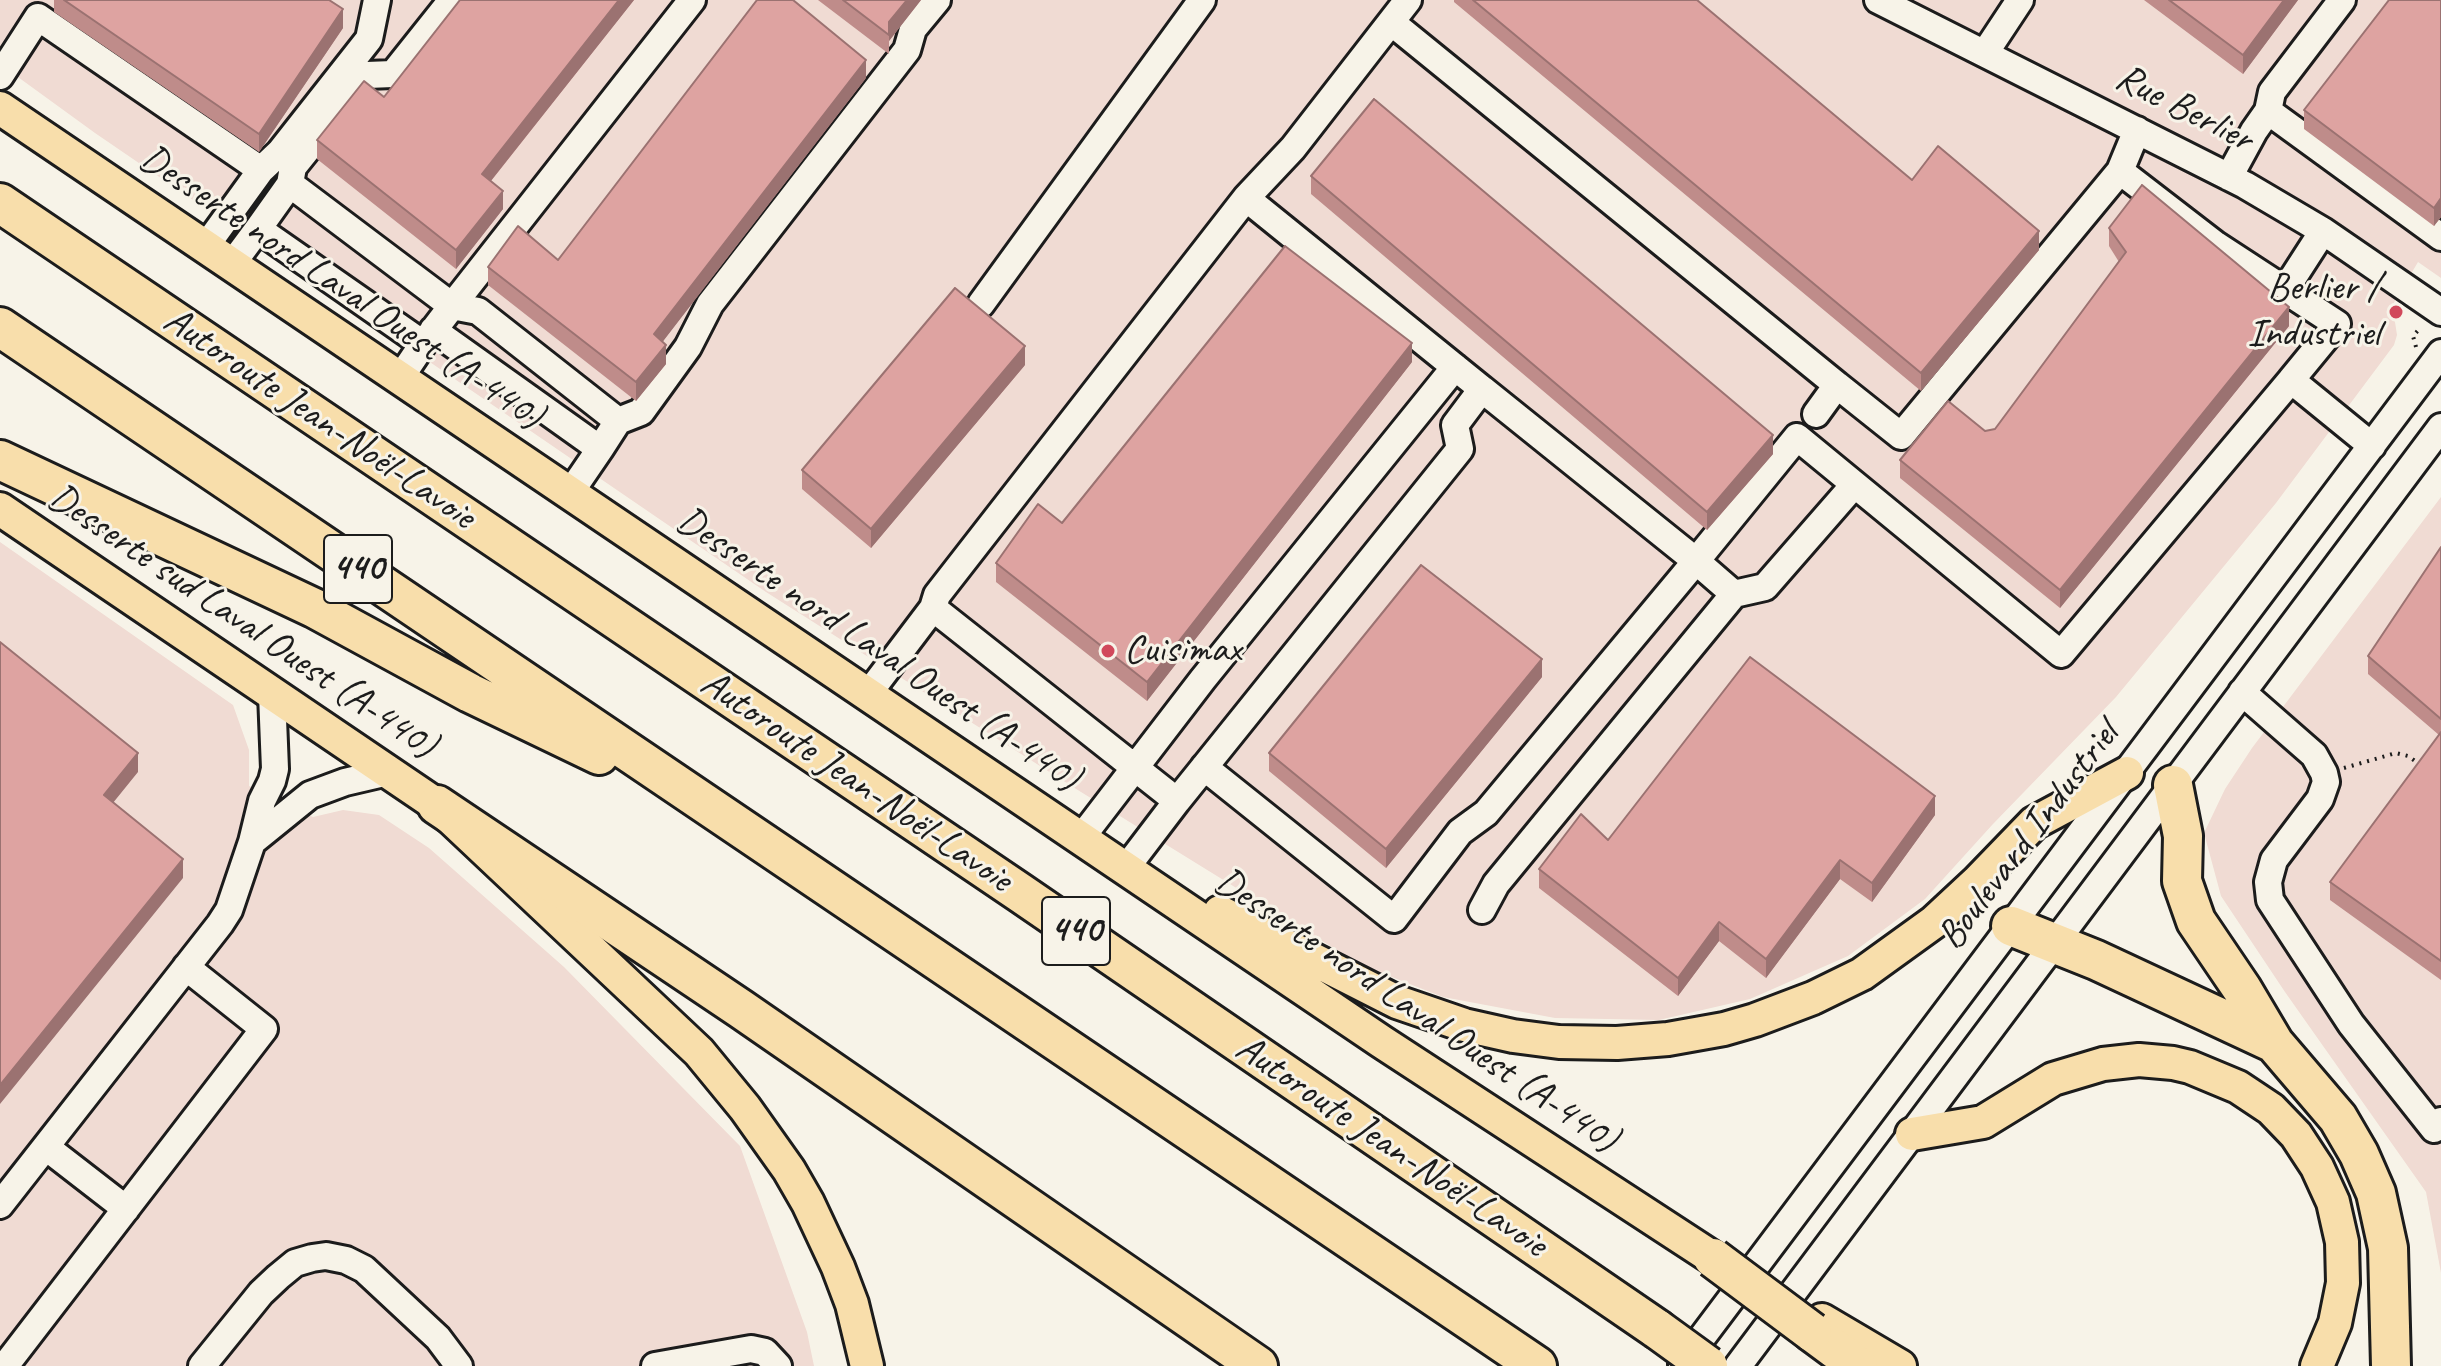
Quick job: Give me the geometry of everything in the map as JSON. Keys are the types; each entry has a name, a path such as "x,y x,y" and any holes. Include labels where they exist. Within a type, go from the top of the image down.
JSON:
{"highway":[{"name":"Autoroute Jean-Noël-Lavoie","path":"0,203 1006,883 1708,1366"},
{"name":"440","path":"0,327 1537,1366"},
{"path":"0,460 314,608 470,693 717,811"},
{"path":"2173,785 2183,836 2182,881 2196,921 2274,1043 2338,1118 2359,1154 2376,1193 2388,1248 2391,1366"},
{"path":"437,805 741,1009 1258,1366"},
{"path":"2011,926 2096,960 2274,1043"},
{"path":"1713,1258 1817,1326 1858,1366"}],"main road":[{"name":"Desserte nord Laval Ouest (A-440)","path":"0,108 1382,1042 1713,1258"},
{"name":"Desserte sud Laval Ouest (A-440)","path":"0,509 437,805 699,1052 745,1108 789,1170 823,1233 852,1304 867,1366"},
{"path":"1110,856 1375,992 1443,1019 1534,1039 1577,1043 1643,1042 1696,1035 1755,1020 1813,998 1862,974 1934,922 2034,823 2127,773"},
{"path":"1912,1134 1983,1122 2053,1079 2103,1064 2139,1060 2173,1063 2238,1087 2271,1109 2296,1135 2317,1167 2333,1202 2342,1242 2343,1283 2335,1323 2317,1366"},
{"path":"1817,1326 1900,1366"}],"street":[{"path":"219,255 261,170 280,152 369,39 377,0"},
{"path":"219,255 258,229 290,184 293,167 367,75 393,74 452,0"},
{"path":"400,378 428,337 692,0"},
{"path":"570,493 618,421 641,412 688,347 710,304 907,50 913,29 937,0"},
{"path":"981,304 1202,0"},
{"path":"868,694 933,608 937,595 1246,198 1293,148 1408,0"},
{"name":"Rue Berlier","path":"1878,0 2229,177 2323,231 2441,312"},
{"path":"1985,53 2020,0"},
{"path":"2229,177 2268,111 2272,92 2342,0"},
{"path":"0,76 44,8 261,170"},
{"path":"1391,22 1901,436 2120,171 2137,130"},
{"path":"2268,111 2441,237"},
{"path":"1204,767 1394,919 1460,832 1486,813 1797,437 2061,654 2337,324 2216,245 2120,171"},
{"path":"290,184 452,306 478,311 618,421"},
{"path":"1246,198 1734,594"},
{"path":"258,229 600,449"},
{"path":"2285,290 2323,231"},
{"name":"Boulevard Industriel","path":"1680,1366 2441,353"},
{"path":"1110,856 1134,767 1455,367"},
{"path":"2291,380 2372,446"},
{"path":"1816,414 1837,385"},
{"path":"1110,856 1177,801 1460,449 1455,425 1482,389"},
{"path":"1738,1366 2441,427"},
{"path":"1482,910 1496,884 1734,594 1765,587 1854,485"},
{"path":"933,608 1177,801"},
{"path":"2242,692 2314,755 2324,773 2324,791 2274,860 2268,882 2270,900 2351,1024 2434,1129 2441,1121"},
{"path":"0,1205 229,910 262,801 275,769 272,694"},
{"path":"252,842 310,795 345,782 388,772"},
{"path":"5,1366 264,1029 186,967"},
{"path":"46,1147 126,1209"},
{"path":"202,1366 261,1293 278,1277 295,1263 326,1256 346,1260 364,1269 438,1338 460,1363"},
{"path":"655,1366 751,1349 765,1352 778,1366"}],"path":[{"path":"2324,773 2396,753 2408,756 2428,769"}],"shaded area":[{"path":"0,0 2441,0 2441,278 2418,262 2389,311 2397,335 2394,345 2276,503 2116,697 1925,899 1848,956 1750,999 1659,1020 1555,1018 1443,997 1361,965 766,592 95,133 0,64"},
{"path":"2441,497 2441,1273 2426,1192 2221,896 2204,833 2225,789 2252,748"},
{"path":"0,542 233,705 249,750 249,786 313,817 343,810 379,815 429,848 564,967 740,1146 807,1332 814,1366 0,1366"}],"building":[{"path":"64,0 329,0 343,9 259,134"},
{"path":"460,0 619,0 482,174 503,191 456,250 317,140 364,81 384,97"},
{"path":"757,0 793,0 866,60 654,334 666,345 636,382 488,267 518,226 558,260"},
{"path":"843,0 907,0 889,22 889,35"},
{"path":"1473,0 1697,0 1912,180 1938,146 2039,231 1921,373"},
{"path":"2169,0 2284,0 2243,55"},
{"path":"2389,0 2441,0 2441,198 2434,208 2304,110"},
{"path":"1374,99 1773,435 1707,512 1311,176"},
{"path":"2142,185 2289,307 2060,590 1900,460 1948,401 1985,431 1995,429 2126,252 2109,228"},
{"path":"1285,246 1412,343 1147,682 996,563 1038,504 1062,523"},
{"path":"955,288 1025,346 871,529 802,470"},
{"path":"2441,547 2441,719 2368,656"},
{"path":"1421,565 1542,659 1386,849 1269,753"},
{"path":"0,642 138,753 104,795 183,859 0,1085"},
{"path":"1750,657 1935,796 1872,883 1840,860 1766,959 1719,922 1678,978 1539,869 1581,814 1608,840"},
{"path":"2441,732 2441,961 2330,882"}],"place":[{"name":"Berlier / Industriel","path":"2396,312"},
{"name":"Cuisimax","path":"1108,651"}]}
